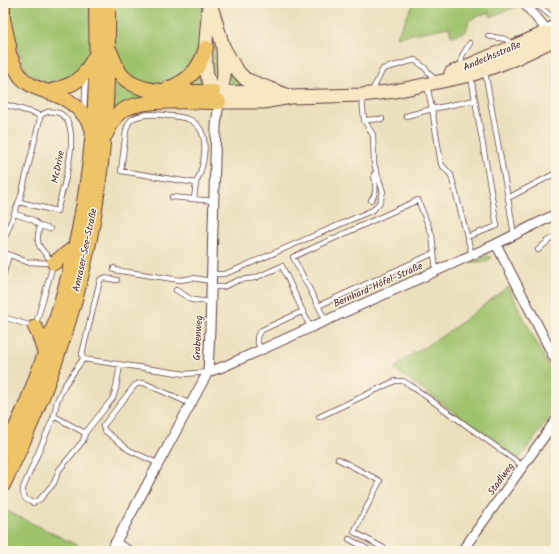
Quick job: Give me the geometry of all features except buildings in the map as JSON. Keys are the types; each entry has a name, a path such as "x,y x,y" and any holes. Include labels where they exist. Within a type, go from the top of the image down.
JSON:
{"main road":[{"name":"Amraser-See-Straße","path":"3,455 32,390 45,354 75,247 83,205 93,130 97,55 96,3"},
{"name":"Amraser-See-Straße","path":"3,485 51,373 72,310 90,237 99,180 107,97 108,3"},
{"path":"210,3 223,46 235,68 245,78 291,97"},
{"path":"210,3 206,48 207,75 222,94"},
{"path":"4,4 3,19 12,58"},
{"name":"Andechsstraße","path":"222,94 263,102 291,97 366,95 431,82 466,72 484,70 554,33"},
{"path":"3,38 22,78 33,87 74,104 84,114 93,130"},
{"path":"108,45 120,74 132,84 146,90 222,94"},
{"path":"222,94 224,76 223,46"},
{"name":"Andechsstraße","path":"466,72 515,46 528,46"},
{"path":"528,46 556,48"},
{"path":"162,91 188,79 195,70 206,48"},
{"path":"48,92 74,83 87,71 97,55"},
{"name":"Andechsstraße","path":"222,94 266,92 291,97"},
{"path":"102,145 112,121 120,112 132,106 222,94"},
{"path":"54,263 75,247"},
{"path":"35,327 45,354"}],"street":[{"path":"524,3 554,33"},
{"name":"Grabenweg","path":"113,547 208,372 216,126 222,94"},
{"name":"Bernhard-Höfel-Straße","path":"208,372 436,272 555,217"},
{"path":"496,244 556,361"},
{"name":"Stadlweg","path":"462,551 556,420"},
{"path":"113,547 129,551"}],"lane":[{"path":"535,3 556,20"},
{"path":"488,36 505,39 515,46"},
{"path":"467,237 497,226 475,100 462,56 470,43"},
{"path":"371,200 375,196 376,192 373,135 364,120 366,95 383,69 415,60 425,68 431,82 432,109 442,164 451,175 472,255"},
{"path":"484,70 514,235"},
{"path":"84,114 87,71"},
{"path":"406,116 475,100"},
{"path":"3,104 34,113 39,117 40,124 19,202 3,242"},
{"name":"McDrive","path":"19,202 57,211 67,175 73,135 68,124 62,114 49,111 39,117"},
{"path":"194,199 196,183 201,172 204,141 200,128 196,124 184,118 143,115 131,120 127,125 121,171 196,183"},
{"path":"364,120 382,119"},
{"path":"212,281 224,274 373,210 380,202 383,192 374,164"},
{"path":"508,198 556,173"},
{"path":"172,197 214,201"},
{"path":"326,321 293,257 418,200 432,235 436,272"},
{"path":"15,214 33,220 40,226 50,229"},
{"path":"40,226 37,239 38,245 54,263"},
{"path":"538,250 556,236"},
{"path":"3,252 28,262 54,263"},
{"path":"318,306 434,253"},
{"path":"3,276 9,255"},
{"path":"3,317 35,327 54,263"},
{"path":"114,268 114,270 180,280 193,278 212,281 223,287 239,280 255,278 282,266 310,328"},
{"path":"117,280 104,278 100,280 82,354 83,359 64,386 57,401 54,416 23,488 23,496 29,502 36,502 40,499 54,483 59,470 83,441 85,433 115,394 120,365"},
{"path":"176,290 192,300 211,302"},
{"path":"261,350 256,340 258,333 303,311"},
{"path":"83,359 185,374 208,372"},
{"path":"319,417 395,382 403,382 410,385 523,466"},
{"path":"159,464 129,450 104,430 103,426 135,385 140,383 144,383 191,404"},
{"path":"54,416 85,433"},
{"path":"338,459 380,481 354,532 389,551"},
{"path":"349,539 371,551"}],"green space":[{"path":"13,3 90,3 91,48 80,73 60,82 52,83 40,81 29,73 25,68 12,32 9,15 10,8"},
{"path":"113,3 202,3 201,45 190,71 161,87 128,76 115,50"},
{"path":"414,3 519,3 520,5 491,17 489,12 469,20 466,32 451,36 449,27 396,37"},
{"path":"213,34 216,40 218,79 213,79"},
{"path":"228,69 240,83 240,87 230,86"},
{"path":"199,70 203,85 188,87"},
{"path":"117,78 191,95 114,110 115,80"},
{"path":"488,256 492,258 485,262 471,262 474,259"},
{"path":"508,287 552,373 555,390 554,404 549,417 519,459 394,369 406,358 444,335"},
{"path":"3,509 89,551 3,551"}]}
